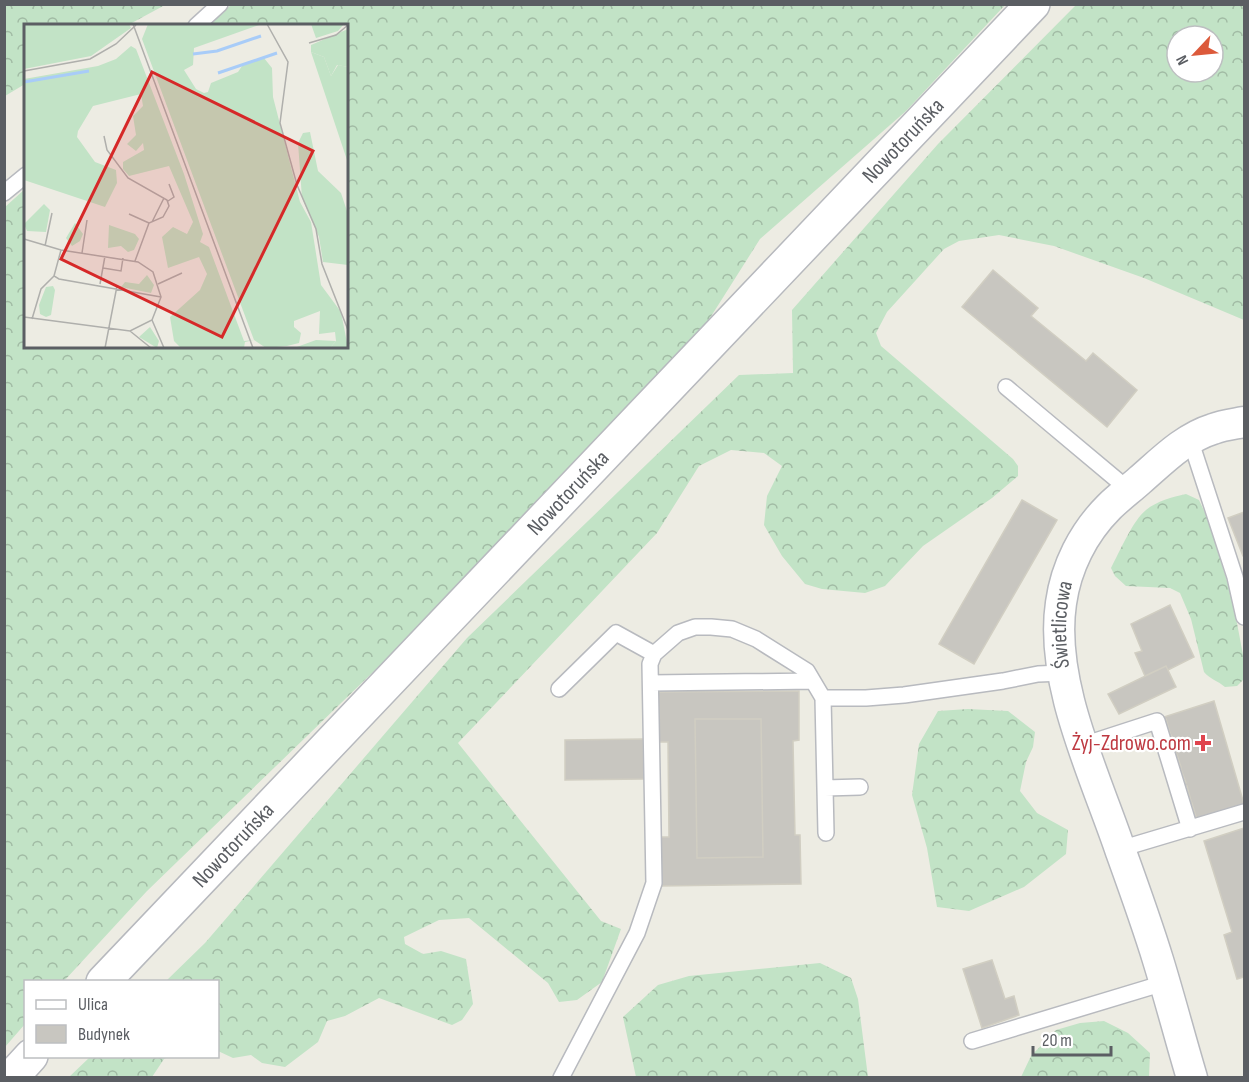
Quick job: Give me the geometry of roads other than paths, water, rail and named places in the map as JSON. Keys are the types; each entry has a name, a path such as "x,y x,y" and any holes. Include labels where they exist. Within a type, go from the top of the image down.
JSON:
{"main road":[{"name":"Nowotoruńska","path":"104,980 1033,4"},
{"path":"11,1077 29,1058"}],"street":[{"name":"Świetlicowa","path":"1192,1077 1164,983 1070,703 1060,653 1061,603 1068,573 1078,549 1092,527 1109,507 1190,439 1213,429 1245,422"}],"lane":[{"path":"198,24 220,4"},
{"path":"4,193 24,177"},
{"path":"1006,387 1129,490"},
{"path":"1190,439 1235,577 1245,617"},
{"path":"561,1077 637,933 654,883 650,664 654,654 678,633 695,627 732,629 756,639 807,671 823,698 826,833"},
{"path":"560,689 616,633 654,654"},
{"path":"823,698 904,695 1038,674 1063,673"},
{"path":"651,683 813,681"},
{"path":"1083,745 1157,722 1190,829"},
{"path":"825,788 860,787"},
{"path":"1120,849 1245,812"},
{"path":"972,1041 1164,983"}],"place":[{"name":"Żyj-Zdrowo.com","path":"1203,743"}]}
